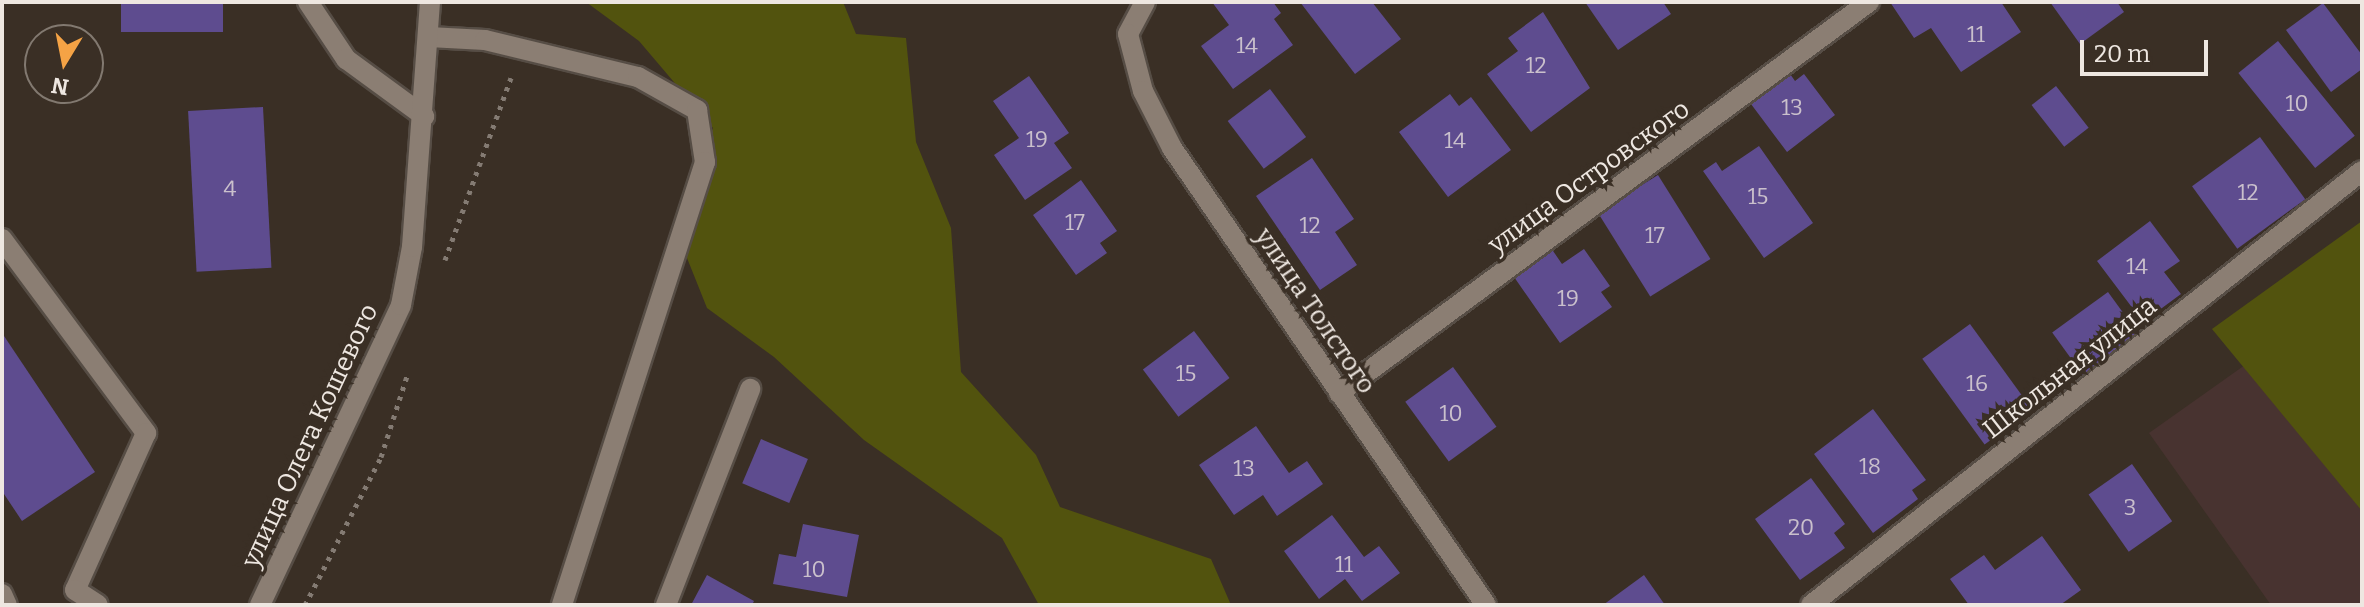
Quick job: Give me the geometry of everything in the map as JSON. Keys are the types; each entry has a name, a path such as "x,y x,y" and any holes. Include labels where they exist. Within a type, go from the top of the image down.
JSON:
{"street":[{"path":"308,2 346,59 424,116"},
{"name":"улица Олега Кошевого","path":"260,605 401,305 424,116 430,2"},
{"name":"улица Толстого","path":"1145,2 1128,34 1143,91 1172,148 1486,605"},
{"name":"улица Островского","path":"1339,393 1869,2"},
{"path":"429,37 485,40 638,77 697,110 705,162 562,605"},
{"name":"Школьная улица","path":"1811,605 2362,171"},
{"path":"2,239 146,433 75,590 98,605"},
{"path":"666,605 750,389"},
{"path":"2,594 7,605"}],"shaded area":[{"path":"586,2 843,2 856,34 906,38 916,142 951,228 961,372 1036,455 1060,507 1211,559 1231,605 1039,605 1002,538 864,440 774,357 707,308 675,228 713,128 639,41"},
{"path":"2362,221 2362,511 2212,329"},
{"path":"2362,282 2362,605 2271,605 2149,433"}],"building":[{"path":"121,2 223,2 223,32 121,32"},
{"path":"1212,2 1273,2 1281,13 1274,19 1293,45 1233,89 1201,46 1229,25"},
{"path":"1300,2 1372,2 1401,39 1355,74"},
{"path":"1585,2 1663,2 1671,14 1618,50"},
{"path":"1890,2 2001,2 2021,32 1961,72 1931,28 1914,38"},
{"path":"2050,2 2117,2 2124,12 2080,44"},
{"path":"2323,3 2362,55 2362,69 2331,92 2286,30"},
{"path":"1543,12 1590,88 1531,132 1487,74 1518,51 1508,38"},
{"path":"2278,41 2355,136 2315,168 2238,73"},
{"path":"1788,71 1795,81 1804,74 1835,115 1787,152 1748,100"},
{"path":"1029,76 1069,133 1054,143 1072,168 1025,200 994,155 1019,138 993,101"},
{"path":"2056,86 2089,128 2064,147 2032,105"},
{"path":"1270,89 1306,137 1264,169 1228,121"},
{"path":"1450,94 1459,106 1471,97 1511,150 1448,197 1399,132"},
{"path":"263,107 271,268 197,272 188,111"},
{"path":"2260,137 2305,199 2237,249 2192,186"},
{"path":"1759,146 1813,223 1764,258 1703,171 1716,162 1722,171"},
{"path":"1312,158 1354,219 1335,232 1357,265 1320,290 1256,196"},
{"path":"1658,175 1710,259 1650,297 1598,213"},
{"path":"1081,180 1117,231 1100,243 1107,253 1076,275 1033,215"},
{"path":"2150,221 2180,261 2164,272 2181,294 2143,322 2097,261"},
{"path":"1551,248 1562,264 1584,249 1610,286 1601,292 1612,307 1560,343 1512,274"},
{"path":"2108,292 2142,338 2086,379 2052,333"},
{"path":"1970,324 2032,410 1985,444 1922,359"},
{"path":"1194,331 1230,378 1178,417 1143,370"},
{"path":"2,333 95,472 22,521 2,491"},
{"path":"1453,367 1496,427 1449,462 1405,402"},
{"path":"1873,409 1926,480 1912,490 1918,499 1873,533 1814,454"},
{"path":"1256,426 1289,473 1307,461 1323,484 1277,516 1263,495 1234,515 1199,465"},
{"path":"761,439 808,459 789,503 742,483"},
{"path":"2132,464 2172,521 2129,552 2089,494"},
{"path":"1811,478 1845,524 1834,533 1845,548 1800,580 1755,519"},
{"path":"1332,515 1364,557 1379,546 1400,573 1362,601 1345,579 1319,599 1284,551"},
{"path":"803,524 859,535 847,597 773,584 779,554 796,557"},
{"path":"2042,536 2081,590 2060,605 1969,605 1950,579 1984,555 1995,570"},
{"path":"707,575 754,601 752,605 691,605"},
{"path":"1644,575 1665,605 1603,605"}]}
